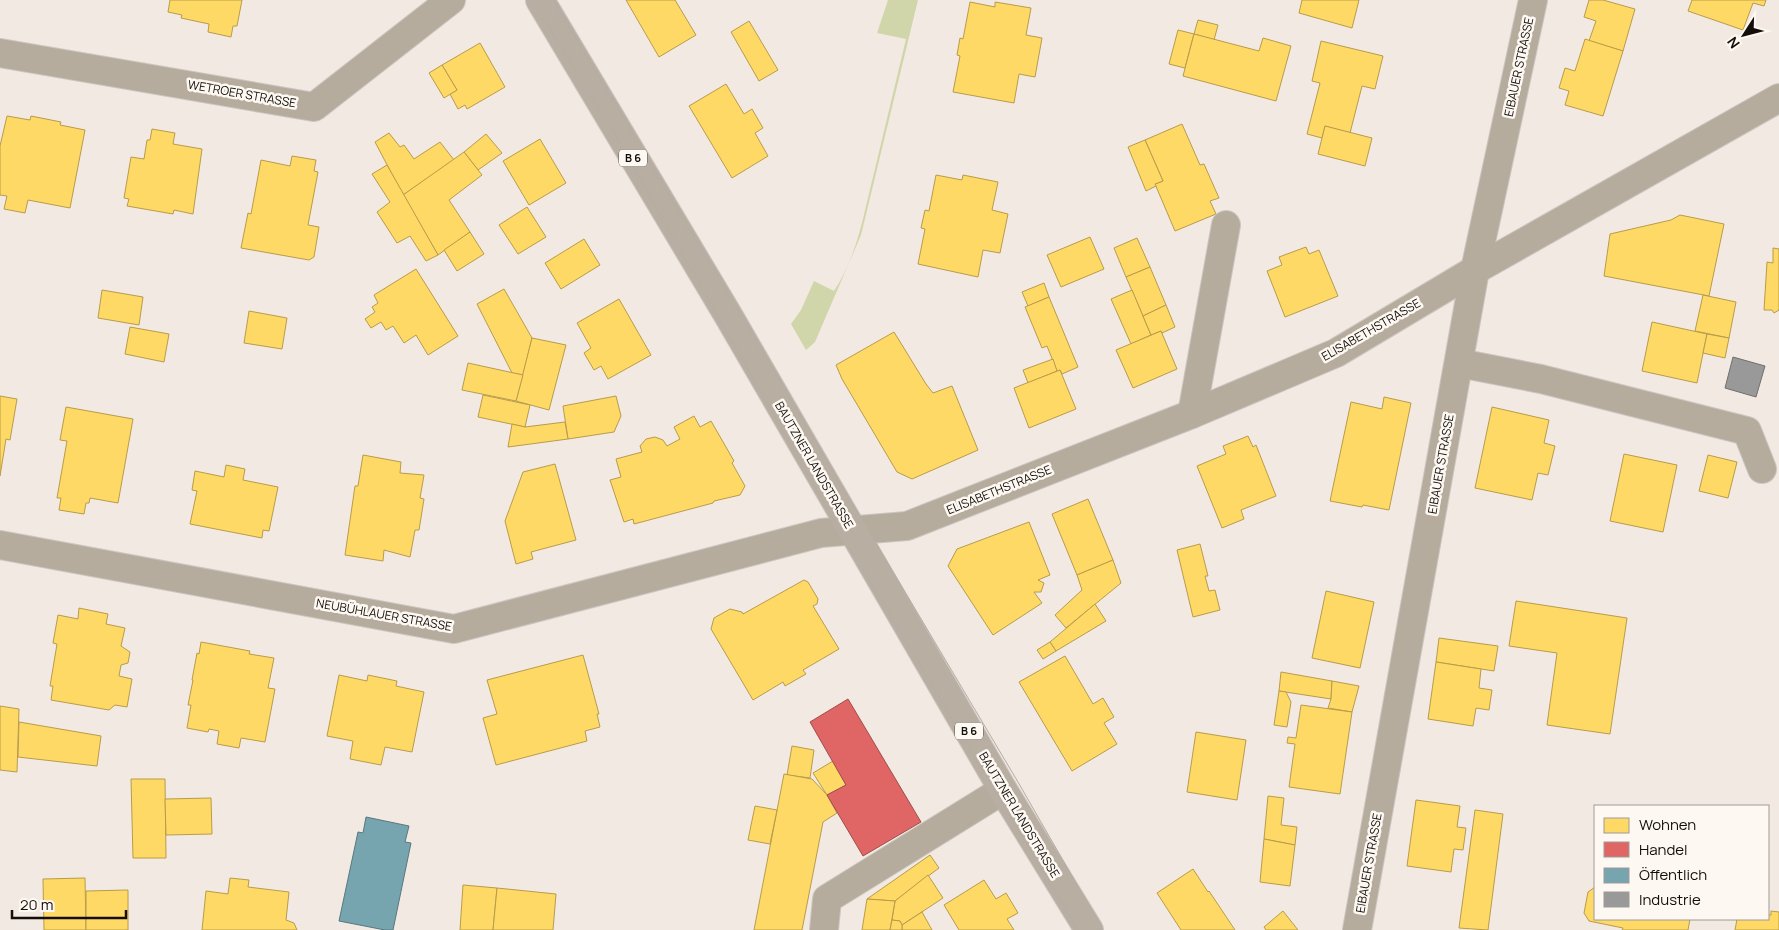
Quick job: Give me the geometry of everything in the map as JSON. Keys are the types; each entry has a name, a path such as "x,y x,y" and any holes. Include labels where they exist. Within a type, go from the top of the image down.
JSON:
{"main road":[{"name":"BAUTZNER LANDSTRASSE","path":"540,0 728,314 1003,790 1090,930"}],"street":[{"name":"WETROER STRASSE","path":"0,53 314,106 451,0"},
{"name":"EIBAUER STRASSE","path":"1357,930 1476,270 1533,0"},
{"name":"ELISABETHSTRASSE","path":"852,530 907,526 1192,414 1336,353 1476,270 1779,98"},
{"path":"1192,414 1226,225"},
{"path":"1459,362 1541,380 1747,431 1762,469"},
{"name":"NEUBÜHLAUER STRASSE","path":"0,545 454,629 821,533 852,530"},
{"path":"824,930 827,899 1003,790"}],"green space":[{"path":"888,0 918,0 861,235 815,342 806,350 791,324 801,310 814,281 834,291 851,258 862,223 906,39 877,33"}],"building: Wohnen":[{"path":"170,0 242,0 237,26 233,26 231,37 208,32 209,24 181,18 182,15 168,12"},
{"path":"626,0 675,0 696,35 659,57"},
{"path":"1302,0 1359,0 1352,28 1299,13"},
{"path":"1589,0 1603,0 1635,9 1623,51 1589,41 1596,21 1584,17"},
{"path":"1692,0 1766,0 1764,6 1753,3 1743,30 1688,11"},
{"path":"970,2 995,7 995,2 1031,8 1026,35 1042,38 1035,77 1019,74 1014,103 953,92 960,56 957,55 960,38 963,39"},
{"path":"1198,20 1218,25 1214,40 1194,34"},
{"path":"749,21 778,70 759,81 731,32"},
{"path":"1178,30 1194,34 1185,68 1169,64"},
{"path":"1194,34 1259,51 1263,38 1291,46 1276,101 1183,76"},
{"path":"1585,39 1623,51 1603,116 1565,105 1569,91 1559,88 1565,68 1575,71"},
{"path":"1321,41 1383,56 1375,89 1362,86 1350,133 1325,126 1322,138 1307,134 1320,83 1312,81"},
{"path":"480,43 505,87 467,109 465,105 458,109 450,94 457,90 442,65"},
{"path":"442,65 457,90 444,98 429,73"},
{"path":"726,84 744,114 752,109 763,128 755,133 768,156 732,178 689,106"},
{"path":"7,116 30,120 31,116 61,122 60,125 85,130 70,208 28,200 25,213 4,209 7,196 0,195 0,146"},
{"path":"1182,124 1200,165 1204,164 1219,198 1210,201 1216,214 1175,231 1155,184 1163,181 1145,140"},
{"path":"1325,126 1372,138 1365,166 1318,154"},
{"path":"152,129 175,133 173,144 202,149 193,214 174,210 173,214 127,206 129,199 124,198 131,157 144,159 147,140 150,140"},
{"path":"389,133 400,147 404,145 414,159 440,142 454,160 403,195 375,142"},
{"path":"486,134 502,153 478,170 464,152"},
{"path":"540,139 566,183 529,205 503,161"},
{"path":"1145,140 1163,181 1146,191 1128,147"},
{"path":"464,152 482,175 449,200 470,232 438,255 403,195"},
{"path":"292,156 316,160 314,171 318,172 308,225 319,227 314,257 309,260 241,248 248,213 251,214 261,160 290,166"},
{"path":"387,165 438,255 426,261 410,236 397,243 377,212 390,202 372,174"},
{"path":"936,175 962,180 963,175 998,182 992,210 1008,214 1000,253 983,250 978,277 918,264 925,229 921,228 925,210 929,211"},
{"path":"527,207 546,237 518,254 499,225"},
{"path":"1680,215 1724,224 1709,296 1604,276 1610,234 1671,220"},
{"path":"470,232 484,254 457,271 444,250"},
{"path":"1090,237 1104,269 1061,287 1047,255"},
{"path":"1137,238 1150,267 1126,277 1114,248"},
{"path":"584,239 600,265 561,289 545,263"},
{"path":"1306,247 1309,254 1319,250 1338,296 1285,317 1267,271 1282,265 1279,257"},
{"path":"1773,248 1779,249 1779,310 1774,313 1772,310 1764,310 1767,262 1773,263"},
{"path":"1150,267 1166,305 1143,316 1126,277"},
{"path":"416,269 458,336 428,355 416,335 404,343 393,326 386,330 381,322 371,328 365,319 375,312 372,307 378,303 374,295"},
{"path":"1044,283 1049,297 1028,306 1022,292"},
{"path":"504,289 532,338 523,375 512,373 477,304"},
{"path":"102,290 143,297 139,325 98,318"},
{"path":"1132,290 1151,335 1131,344 1111,299"},
{"path":"1703,295 1736,302 1729,338 1695,331"},
{"path":"1049,297 1078,367 1062,374 1060,370 1057,371 1047,346 1042,348 1025,307"},
{"path":"619,299 651,355 608,379 601,366 594,370 584,353 591,348 577,323"},
{"path":"1166,305 1175,327 1162,333 1161,331 1151,335 1143,316"},
{"path":"249,311 287,318 282,349 244,343"},
{"path":"1652,322 1707,334 1697,383 1642,371"},
{"path":"130,327 169,334 164,362 125,354"},
{"path":"1161,331 1177,369 1133,388 1116,350"},
{"path":"894,332 933,393 952,386 978,450 912,479 897,472 842,379 836,365"},
{"path":"1707,334 1729,338 1725,358 1703,353"},
{"path":"532,338 566,345 549,410 516,401"},
{"path":"1053,359 1057,371 1028,383 1023,370"},
{"path":"468,363 523,375 516,401 462,390"},
{"path":"1060,370 1076,409 1029,428 1014,388"},
{"path":"483,395 530,405 525,427 478,417"},
{"path":"0,396 17,399 10,440 6,439 0,476"},
{"path":"616,396 621,416 614,432 568,439 563,406"},
{"path":"1384,397 1411,403 1389,510 1330,501 1351,402 1382,409"},
{"path":"66,407 133,419 118,503 90,498 89,503 86,503 84,514 59,510 61,498 57,498 67,441 60,440"},
{"path":"1492,407 1549,420 1544,443 1555,446 1548,475 1538,473 1532,500 1475,488"},
{"path":"694,416 700,427 711,421 734,461 732,463 745,486 740,495 634,524 633,519 624,522 610,480 621,477 616,459 642,452 640,446 646,439 655,437 663,440 667,446 680,439 674,427"},
{"path":"565,422 568,439 508,447 512,424 525,427"},
{"path":"1248,436 1253,447 1256,445 1276,496 1241,510 1244,519 1222,528 1197,466 1226,454 1223,446"},
{"path":"1624,454 1677,465 1663,532 1610,521"},
{"path":"363,455 401,462 400,473 424,475 420,498 424,499 419,530 415,530 410,557 384,550 383,561 345,555 355,486 358,486"},
{"path":"1708,455 1737,462 1728,498 1699,491"},
{"path":"555,464 576,540 531,552 533,559 516,564 505,521 523,472"},
{"path":"226,465 245,469 243,480 278,487 269,531 263,530 262,538 190,524 197,491 192,490 195,471 224,477"},
{"path":"1088,499 1113,560 1077,575 1052,514"},
{"path":"1029,522 1050,575 1038,580 1044,583 1041,592 1034,592 1042,603 993,635 948,566 957,549"},
{"path":"1200,544 1208,576 1205,576 1209,591 1215,590 1220,610 1193,617 1177,550"},
{"path":"1113,560 1121,583 1066,628 1055,615 1082,590 1077,575"},
{"path":"804,580 808,582 818,599 817,604 813,606 839,649 803,670 806,674 785,686 783,682 753,700 711,629 714,618 730,609 742,612 743,614"},
{"path":"1326,591 1374,602 1360,668 1312,658"},
{"path":"1516,601 1627,618 1610,734 1547,725 1557,653 1509,646"},
{"path":"1095,604 1106,621 1056,651 1050,642"},
{"path":"79,608 108,614 106,624 125,628 121,646 130,652 128,663 121,665 119,676 132,679 127,707 115,705 109,710 51,700 53,686 50,686 57,644 53,643 58,615 78,619"},
{"path":"1439,638 1498,646 1494,671 1436,662"},
{"path":"201,642 250,651 249,654 274,658 268,688 275,689 265,742 241,738 239,748 217,744 219,731 209,729 208,732 187,728 191,705 188,705 192,680"},
{"path":"1050,642 1056,651 1043,659 1037,650"},
{"path":"583,655 599,714 597,714 600,727 585,731 587,741 496,765 483,718 497,714 487,680"},
{"path":"1065,656 1093,704 1103,698 1114,717 1104,723 1117,744 1072,771 1019,682"},
{"path":"1436,662 1481,669 1479,688 1492,690 1489,710 1476,708 1473,726 1428,719"},
{"path":"1281,672 1332,681 1331,699 1279,691"},
{"path":"339,675 367,681 368,675 397,681 396,686 424,692 412,752 385,747 381,765 350,759 353,741 327,736"},
{"path":"1332,681 1359,686 1352,712 1328,708 1331,699"},
{"path":"1279,691 1286,692 1291,702 1287,727 1274,725"},
{"path":"1301,705 1352,712 1340,794 1289,787 1295,744 1287,743 1288,737 1296,738"},
{"path":"0,706 19,709 17,772 0,770"},
{"path":"19,722 101,736 97,766 18,757"},
{"path":"1196,732 1246,740 1237,800 1187,792"},
{"path":"792,746 814,750 810,778 787,775"},
{"path":"833,761 846,785 827,795 813,773"},
{"path":"784,774 812,779 827,795 837,813 823,822 802,930 754,930"},
{"path":"131,779 165,779 166,858 133,858"},
{"path":"1268,796 1284,798 1281,825 1297,827 1295,845 1264,839"},
{"path":"211,798 212,834 166,835 165,799"},
{"path":"1416,800 1460,806 1457,827 1466,828 1463,850 1454,849 1451,872 1407,866"},
{"path":"755,806 777,810 770,844 748,840"},
{"path":"1475,810 1503,814 1488,930 1459,928"},
{"path":"1264,839 1295,845 1290,886 1260,882"},
{"path":"930,855 939,868 895,901 867,899"},
{"path":"1193,869 1235,930 1181,930 1157,893"},
{"path":"928,875 943,898 902,925 900,921 892,920 895,901"},
{"path":"85,878 86,930 44,930 43,879"},
{"path":"230,878 249,880 248,887 289,892 286,920 294,923 297,930 202,930 206,891 228,894"},
{"path":"984,880 996,899 1006,893 1018,913 1007,919 1014,930 959,930 944,905"},
{"path":"463,885 497,888 493,930 460,930"},
{"path":"497,888 556,894 553,930 493,930"},
{"path":"1594,888 1594,920 1690,920 1688,930 1622,930 1623,928 1589,921 1584,913 1588,892"},
{"path":"128,890 128,930 86,930 86,891"},
{"path":"867,899 895,901 890,930 862,930"},
{"path":"1283,911 1298,930 1266,930 1264,927"},
{"path":"1771,911 1779,912 1779,930 1735,930 1737,920 1769,920 1769,915 1771,915"},
{"path":"922,912 932,930 902,930 902,925"},
{"path":"892,920 900,921 902,930 890,930"}],"building: Handel":[{"path":"848,699 921,822 863,856 827,795 846,785 810,722"}],"building: Öffentlich":[{"path":"366,817 409,826 405,842 411,843 393,930 339,921 358,832 363,833"}],"building: Industrie":[{"path":"1733,357 1765,366 1756,397 1725,388"}],"tram line":[{"path":"532,0 611,128 840,531 1078,930"},
{"path":"553,0 1018,782 1103,930"}]}
